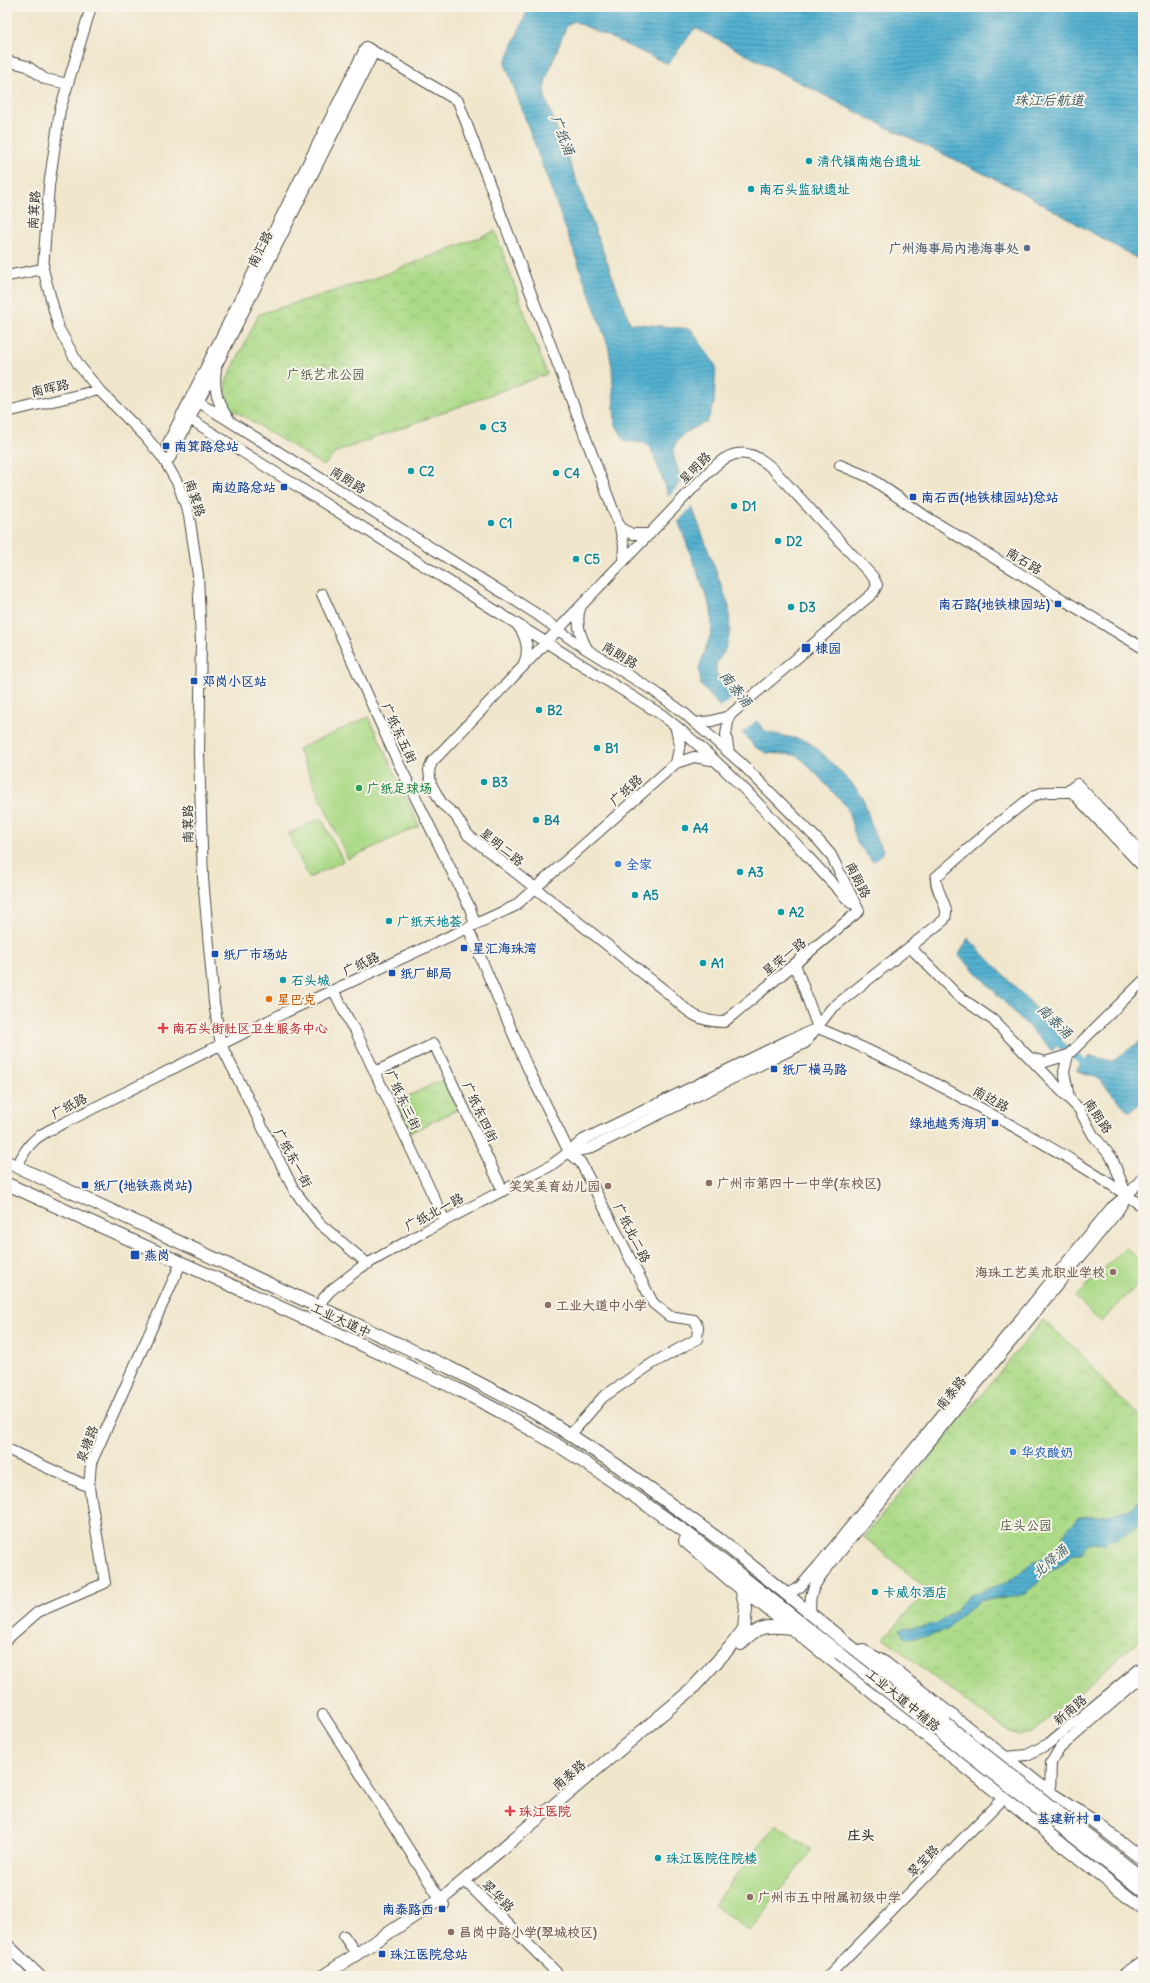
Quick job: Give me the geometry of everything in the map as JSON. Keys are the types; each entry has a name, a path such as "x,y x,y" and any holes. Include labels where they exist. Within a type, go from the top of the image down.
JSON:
{"main road":[{"path":"12,1165 320,1306 484,1385 572,1434 702,1527 946,1724 1143,1879"},
{"name":"工业大道中","path":"7,1184 457,1389 499,1411 576,1456 649,1507"},
{"path":"649,1507 687,1533 1143,1891"},
{"name":"工业大道中辅路","path":"649,1507 695,1550 741,1588 1143,1910"},
{"name":"南泰路","path":"338,1976 442,1902 702,1680 744,1629 746,1608 741,1588"},
{"name":"南泰路","path":"323,1976 469,1885 697,1693 753,1631 774,1626 791,1628"},
{"name":"工业大道中辅路","path":"843,1640 885,1663 1078,1814"},
{"path":"1078,1814 1143,1860"},
{"path":"1078,1814 1143,1872"},
{"path":"7,1945 39,1976"},
{"path":"1123,1976 1143,1962"},
{"path":"7,1963 20,1976"}],"street":[{"name":"南箕路","path":"91,7 60,110 49,186 43,269 59,329 78,364 98,390 146,437 163,458 184,498 192,532 198,575 201,642 199,752 202,878 214,1003 221,1044"},
{"path":"370,49 458,100 620,528 624,552 623,562"},
{"name":"南汇路","path":"170,458 217,365 370,49"},
{"name":"南汇路","path":"167,445 370,49"},
{"path":"7,61 27,66 45,79 68,84"},
{"path":"7,276 43,269"},
{"path":"217,365 215,382 217,396 222,410 231,422"},
{"name":"南晖路","path":"7,412 98,390"},
{"name":"南朗路","path":"191,397 493,587 589,651 654,691 695,723 728,752 826,849 859,911"},
{"name":"南朗路","path":"182,414 250,455 611,682 674,724 763,808 859,911"},
{"path":"250,455 250,444 261,440"},
{"name":"星明路","path":"546,642 719,461 727,456 741,454 762,461 773,469 873,577 877,585 873,593 726,719"},
{"name":"南石路","path":"840,465 869,477 928,518 1143,648"},
{"path":"620,528 632,534 652,531"},
{"path":"484,603 494,598 495,595 493,587"},
{"name":"广纸东五街","path":"322,594 397,760 470,908 472,927"},
{"path":"582,605 579,611 578,624 582,638 589,651"},
{"path":"515,623 523,634 526,646 526,658 521,668"},
{"name":"星明二路","path":"546,642 432,762 429,775 439,799 455,815 468,835 668,994 687,1012 713,1022 724,1022"},
{"path":"611,682 611,673 618,669"},
{"path":"695,723 726,719 726,740 728,752"},
{"path":"674,724 678,733 680,744 676,763"},
{"name":"广纸路","path":"12,1165 35,1138 221,1044 515,906 676,763 694,757 702,757 713,760"},
{"path":"1074,787 1143,854"},
{"path":"1074,787 1143,867"},
{"path":"569,1152 588,1149 805,1043 818,1028 831,1009 945,918 946,910 936,885 936,877 939,874 1033,796 1045,792 1063,793 1074,787"},
{"name":"星荣一路","path":"724,1022 859,911"},
{"name":"广纸北二路","path":"472,927 526,1064 569,1152 581,1163 653,1303 669,1316 694,1320 698,1326 697,1339 653,1363 603,1397 572,1434"},
{"name":"南朗路","path":"910,947 953,992 993,1020 1079,1109 1093,1135 1109,1153 1127,1196"},
{"path":"795,964 818,1028"},
{"path":"1071,1100 1064,1079 1064,1067 1068,1055 1143,981"},
{"name":"广纸东三街","path":"334,991 351,1025 356,1030 445,1221"},
{"name":"南边路","path":"818,1028 864,1048 956,1094 1072,1159 1143,1207"},
{"name":"广纸东一街","path":"221,1044 294,1190 320,1224 368,1264"},
{"name":"广纸东四街","path":"375,1072 434,1044 503,1191"},
{"path":"1028,1056 1034,1060 1045,1062 1068,1055"},
{"name":"广纸北一路","path":"312,1322 320,1306 330,1292 368,1264 445,1221 550,1166 569,1152"},
{"name":"南泰路","path":"811,1614 810,1595 820,1576 1117,1212 1127,1196 1143,1177"},
{"name":"南泰路","path":"786,1594 800,1587 819,1565 1111,1208 1127,1196"},
{"name":"泉塘路","path":"7,1639 38,1612 105,1583 89,1487 91,1463 181,1263"},
{"path":"7,1449 89,1487"},
{"name":"新南路","path":"1005,1757 1028,1755 1048,1744 1143,1666"},
{"name":"新南路","path":"1050,1793 1050,1770 1054,1755 1060,1748 1143,1676"},
{"path":"323,1715 442,1902"},
{"name":"翠宝路","path":"828,1976 1004,1798"},
{"path":"1052,1836 1047,1820 1050,1810 1055,1806 1078,1814"},
{"name":"翠华路","path":"469,1885 560,1976"},
{"path":"344,1936 357,1955"}],"green space":[{"name":"广纸艺术公园","path":"495,231 547,374 336,452 324,466 227,406 226,382 259,314 373,279"},
{"name":"广纸足球场","path":"369,717 419,826 348,859 298,749"},
{"path":"321,818 343,861 309,878 288,834"},
{"path":"444,1079 459,1109 411,1132 396,1102"},
{"path":"1126,1247 1143,1264 1143,1280 1100,1322 1075,1297"},
{"name":"庄头公园","path":"1043,1320 1081,1354 1114,1393 1143,1418 1143,1637 1032,1733 1021,1735 1010,1732 970,1705 884,1638 928,1590 864,1537"},
{"path":"776,1824 811,1851 749,1931 714,1905"}],"water":[{"name":"珠江后航道","path":"529,7 1143,7 1143,262 1020,191 872,120 695,28 668,64 574,21 566,27 545,82 545,97 630,323 691,329 716,366 714,404 707,422 693,428 682,436 677,441 674,453 675,461 729,606 730,633 724,652 716,664 717,675 766,732 807,741 818,749 854,786 863,798 876,839 884,851 873,862 857,843 847,807 804,761 795,755 767,753 755,747 701,685 699,668 712,630 711,609 651,448 644,443 625,441 615,423 612,367 608,345 505,63"},
{"path":"968,938 1064,1037 1052,1051 959,955"},
{"path":"1143,1039 1143,1101 1129,1112 1098,1078 1076,1070 1089,1056 1113,1061"},
{"name":"北降涌","path":"1143,1499 1143,1523 1114,1540 1108,1540 1103,1545 1090,1542 1085,1547 1083,1552 1073,1555 1065,1563 1047,1573 1027,1594 1002,1599 980,1601 956,1619 947,1630 928,1636 906,1638 899,1630 938,1623 954,1612 968,1596 1005,1583 1033,1562 1051,1555 1058,1548 1068,1528 1079,1517 1105,1516 1127,1509"}],"pier":[{"path":"684,480 693,505 677,523 667,498"},
{"path":"736,695 757,720 740,734 718,709"}],"waterway":[{"name":"南泰涌","path":"1050,1036 1091,1069"}],"place":[{"name":"清代镇南炮台遗址","path":"809,161"},
{"name":"南石头监狱遗址","path":"751,189"},
{"name":"广州海事局内港海事处","path":"1027,248"},
{"name":"C3","path":"483,427"},
{"name":"南箕路总站","path":"166,446"},
{"name":"C2","path":"411,471"},
{"name":"C4","path":"556,473"},
{"name":"南边路总站","path":"284,487"},
{"name":"南石西(地铁棣园站)总站","path":"913,497"},
{"name":"D1","path":"734,506"},
{"name":"C1","path":"491,523"},
{"name":"D2","path":"778,541"},
{"name":"C5","path":"576,559"},
{"name":"南石路(地铁棣园站)","path":"1058,604"},
{"name":"D3","path":"791,607"},
{"name":"棣园","path":"806,648"},
{"name":"邓岗小区站","path":"194,681"},
{"name":"B2","path":"539,710"},
{"name":"B1","path":"597,748"},
{"name":"B3","path":"484,782"},
{"name":"广纸足球场","path":"359,788"},
{"name":"B4","path":"536,820"},
{"name":"A4","path":"685,828"},
{"name":"全家","path":"618,864"},
{"name":"A3","path":"740,872"},
{"name":"A5","path":"635,895"},
{"name":"A2","path":"781,912"},
{"name":"广纸天地荟","path":"389,921"},
{"name":"星汇海珠湾","path":"464,948"},
{"name":"纸厂市场站","path":"215,954"},
{"name":"A1","path":"703,963"},
{"name":"纸厂邮局","path":"392,973"},
{"name":"石头城","path":"283,980"},
{"name":"星巴克","path":"269,999"},
{"name":"南石头街社区卫生服务中心","path":"163,1028"},
{"name":"纸厂横马路","path":"774,1069"},
{"name":"绿地越秀海玥","path":"995,1123"},
{"name":"广州市第四十一中学(东校区)","path":"709,1183"},
{"name":"纸厂(地铁燕岗站)","path":"85,1185"},
{"name":"笑笑美育幼儿园","path":"608,1186"},
{"name":"燕岗","path":"135,1255"},
{"name":"海珠工艺美术职业学校","path":"1113,1272"},
{"name":"工业大道中小学","path":"548,1305"},
{"name":"华农酸奶","path":"1013,1452"},
{"name":"卡威尔酒店","path":"875,1592"},
{"name":"珠江医院","path":"510,1811"},
{"name":"基建新村","path":"1097,1818"},
{"name":"珠江医院住院楼","path":"658,1858"},
{"name":"广州市五中附属初级中学","path":"750,1897"},
{"name":"南泰路西","path":"442,1909"},
{"name":"昌岗中路小学(翠城校区)","path":"451,1932"},
{"name":"珠江医院总站","path":"382,1954"}],"district":[{"name":"庄头","path":"861,1835"}],"water label":[{"name":"广纸涌","path":"563,135"}]}
